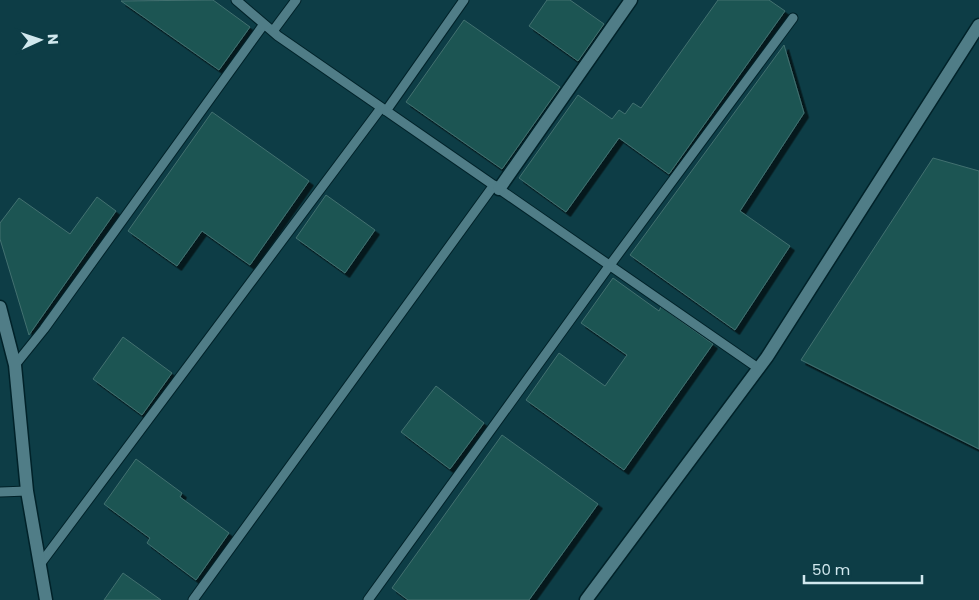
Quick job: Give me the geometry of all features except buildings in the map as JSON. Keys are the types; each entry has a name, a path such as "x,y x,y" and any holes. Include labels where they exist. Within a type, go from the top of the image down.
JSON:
{"main road":[{"path":"497,187 631,0"},
{"path":"586,600 758,368 979,25"},
{"path":"0,307 15,365 27,492 46,600"}],"lane":[{"path":"236,0 273,32 758,368"},
{"path":"273,32 296,0"},
{"path":"41,563 464,0"},
{"path":"368,600 610,265 793,18"},
{"path":"15,365 44,328 264,24"},
{"path":"193,600 497,187"},
{"path":"0,492 27,492"}]}
